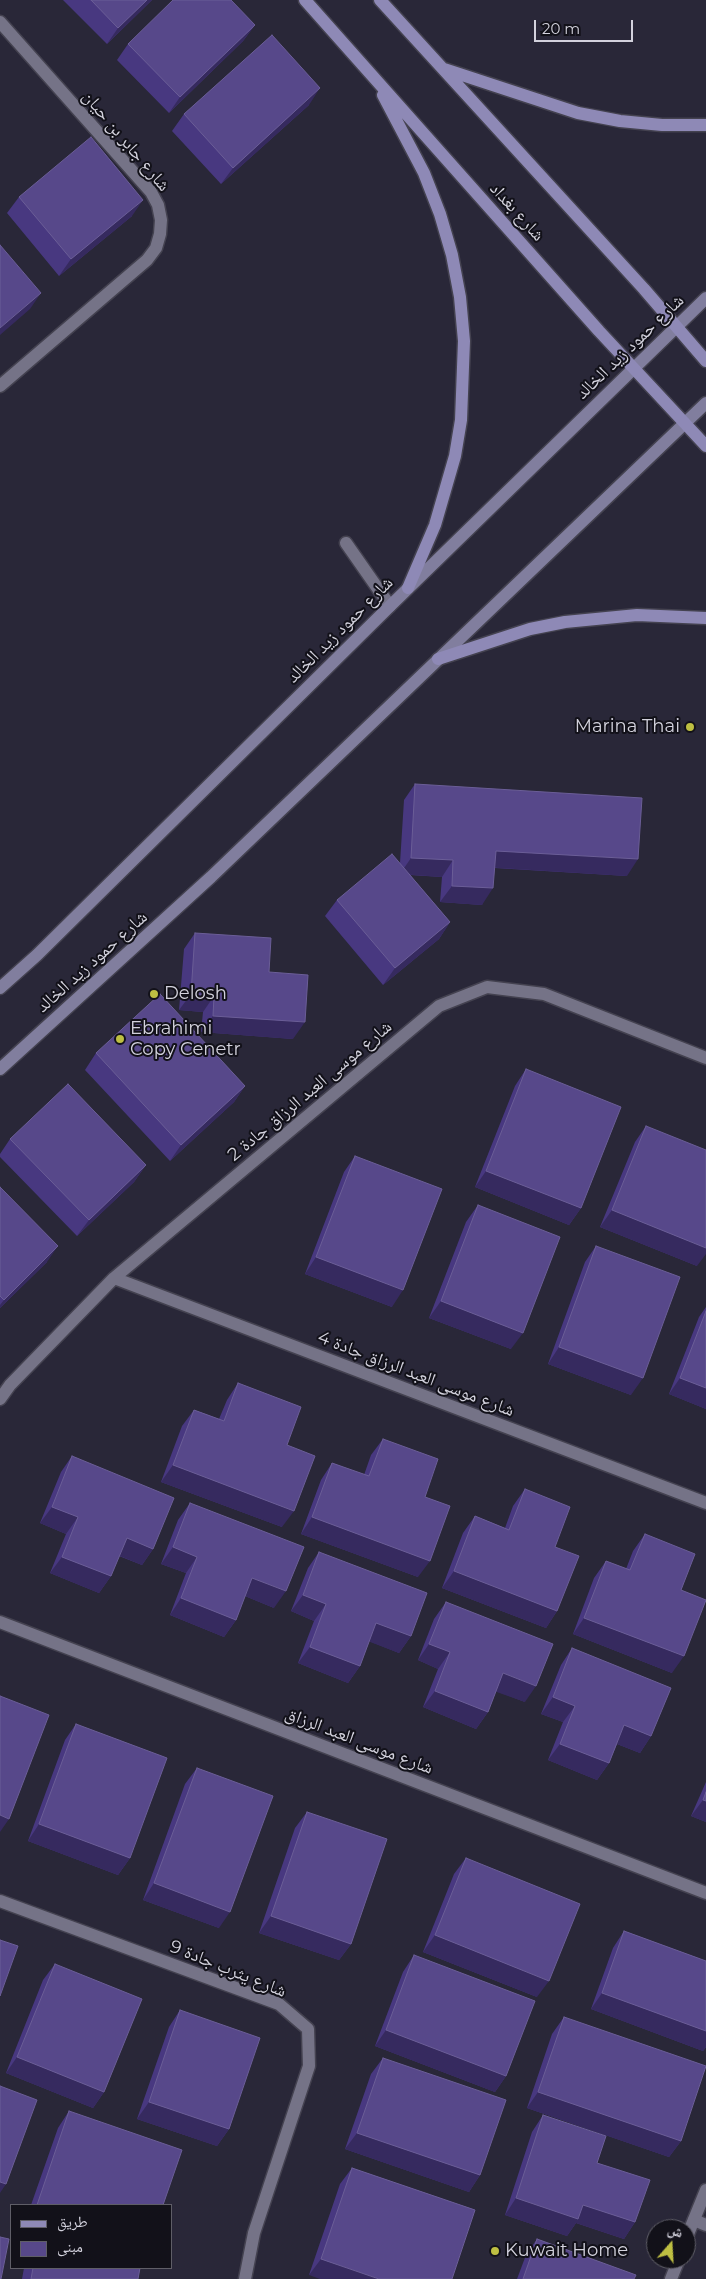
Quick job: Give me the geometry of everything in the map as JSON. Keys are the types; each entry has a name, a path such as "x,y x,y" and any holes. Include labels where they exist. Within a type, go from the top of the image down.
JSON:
{"main road":[{"name":"شارع بغداد","path":"305,0 633,368 706,446"},
{"path":"380,0 706,361"},
{"path":"442,68 578,112 620,121 662,125 706,125"},
{"path":"374,78 424,174 440,214 452,255 460,297 464,340 461,420 454,456 434,525 408,588"},
{"name":"شارع حمود زيد الخالد","path":"0,988 37,955 408,588 706,298"},
{"name":"شارع حمود زيد الخالد","path":"0,1069 211,877 706,403"},
{"path":"438,659 530,629 565,622 637,616 706,618"}],"street":[{"name":"شارع جابر بن حيان","path":"0,23 151,192 158,205 161,220 156,248 147,260 0,386"},
{"path":"346,543 390,606"},
{"name":"شارع موسى العبد الرزاق جادة 2","path":"0,1399 10,1386 114,1278 439,1006 488,987 544,994 706,1058"},
{"name":"شارع موسى العبد الرزاق جادة 4","path":"114,1278 706,1503"},
{"name":"شارع موسى العبد الرزاق","path":"0,1622 706,1893"},
{"name":"شارع يثرب جادة 9","path":"0,1901 279,2004 308,2029 309,2066 254,2233 245,2279"},
{"path":"694,2219 706,2190"}],"building":[{"path":"91,0 147,0 118,28"},
{"path":"173,0 231,0 255,25 180,97 128,44"},
{"path":"272,35 320,88 233,168 184,114"},
{"path":"91,137 143,200 71,259 19,197"},
{"path":"0,245 41,293 0,328"},
{"path":"415,784 642,798 638,859 496,851 493,888 452,886 453,860 411,858"},
{"path":"392,854 450,922 395,968 337,900"},
{"path":"195,933 271,938 269,972 308,975 305,1022 213,1016 214,996 191,994"},
{"path":"160,994 245,1086 181,1145 96,1053"},
{"path":"526,1069 621,1107 581,1208 486,1171"},
{"path":"68,1084 146,1165 89,1220 10,1139"},
{"path":"646,1126 706,1150 706,1248 612,1210"},
{"path":"355,1156 442,1189 403,1290 316,1257"},
{"path":"0,1187 58,1246 4,1300 0,1296"},
{"path":"478,1205 560,1237 523,1333 441,1301"},
{"path":"596,1246 680,1277 643,1378 559,1347"},
{"path":"706,1311 706,1388 680,1378"},
{"path":"238,1383 301,1407 287,1445 315,1456 294,1511 173,1465 194,1410 224,1421"},
{"path":"383,1439 438,1459 425,1497 450,1506 430,1561 312,1517 332,1463 369,1476"},
{"path":"72,1456 174,1498 153,1549 127,1538 111,1576 62,1557 78,1517 52,1507"},
{"path":"525,1489 570,1507 555,1547 579,1556 557,1611 454,1571 475,1516 509,1530"},
{"path":"190,1503 304,1547 286,1591 252,1578 236,1620 181,1598 197,1557 173,1547"},
{"path":"645,1534 695,1554 681,1590 706,1600 684,1656 584,1618 606,1561 630,1570"},
{"path":"319,1552 427,1593 411,1636 376,1623 360,1666 310,1647 326,1604 303,1595"},
{"path":"446,1602 553,1644 536,1686 503,1673 488,1712 435,1691 450,1652 429,1644"},
{"path":"572,1648 671,1688 651,1736 624,1725 609,1763 560,1744 575,1706 553,1697"},
{"path":"0,1696 49,1715 9,1819 0,1815"},
{"path":"76,1724 167,1758 130,1858 39,1824"},
{"path":"197,1768 273,1796 230,1912 154,1883"},
{"path":"307,1812 387,1839 351,1944 271,1916"},
{"path":"466,1858 580,1904 549,1981 435,1935"},
{"path":"624,1931 706,1961 706,2031 602,1993"},
{"path":"0,1940 18,1946 0,1996"},
{"path":"414,1955 535,2001 506,2076 386,2030"},
{"path":"55,1964 142,1999 104,2092 17,2057"},
{"path":"180,2010 260,2038 229,2129 149,2102"},
{"path":"564,2017 706,2066 681,2141 538,2092"},
{"path":"383,2058 506,2100 480,2175 357,2133"},
{"path":"0,2086 37,2100 6,2184 0,2182"},
{"path":"69,2111 182,2150 163,2204 37,2204"},
{"path":"543,2115 606,2136 597,2163 650,2180 635,2222 583,2205 578,2219 516,2198"},
{"path":"352,2168 475,2210 452,2279 379,2279 321,2259"},
{"path":"0,2237 9,2239 1,2279 0,2279"},
{"path":"537,2239 636,2275 634,2279 523,2279"},
{"path":"33,2269 140,2269 138,2279 31,2279"}],"place":[{"name":"Marina Thai","path":"690,727"},
{"name":"Delosh","path":"154,994"},
{"name":"Ebrahimi Copy Cenetr","path":"120,1039"},
{"name":"Kuwait Home","path":"495,2251"}]}
